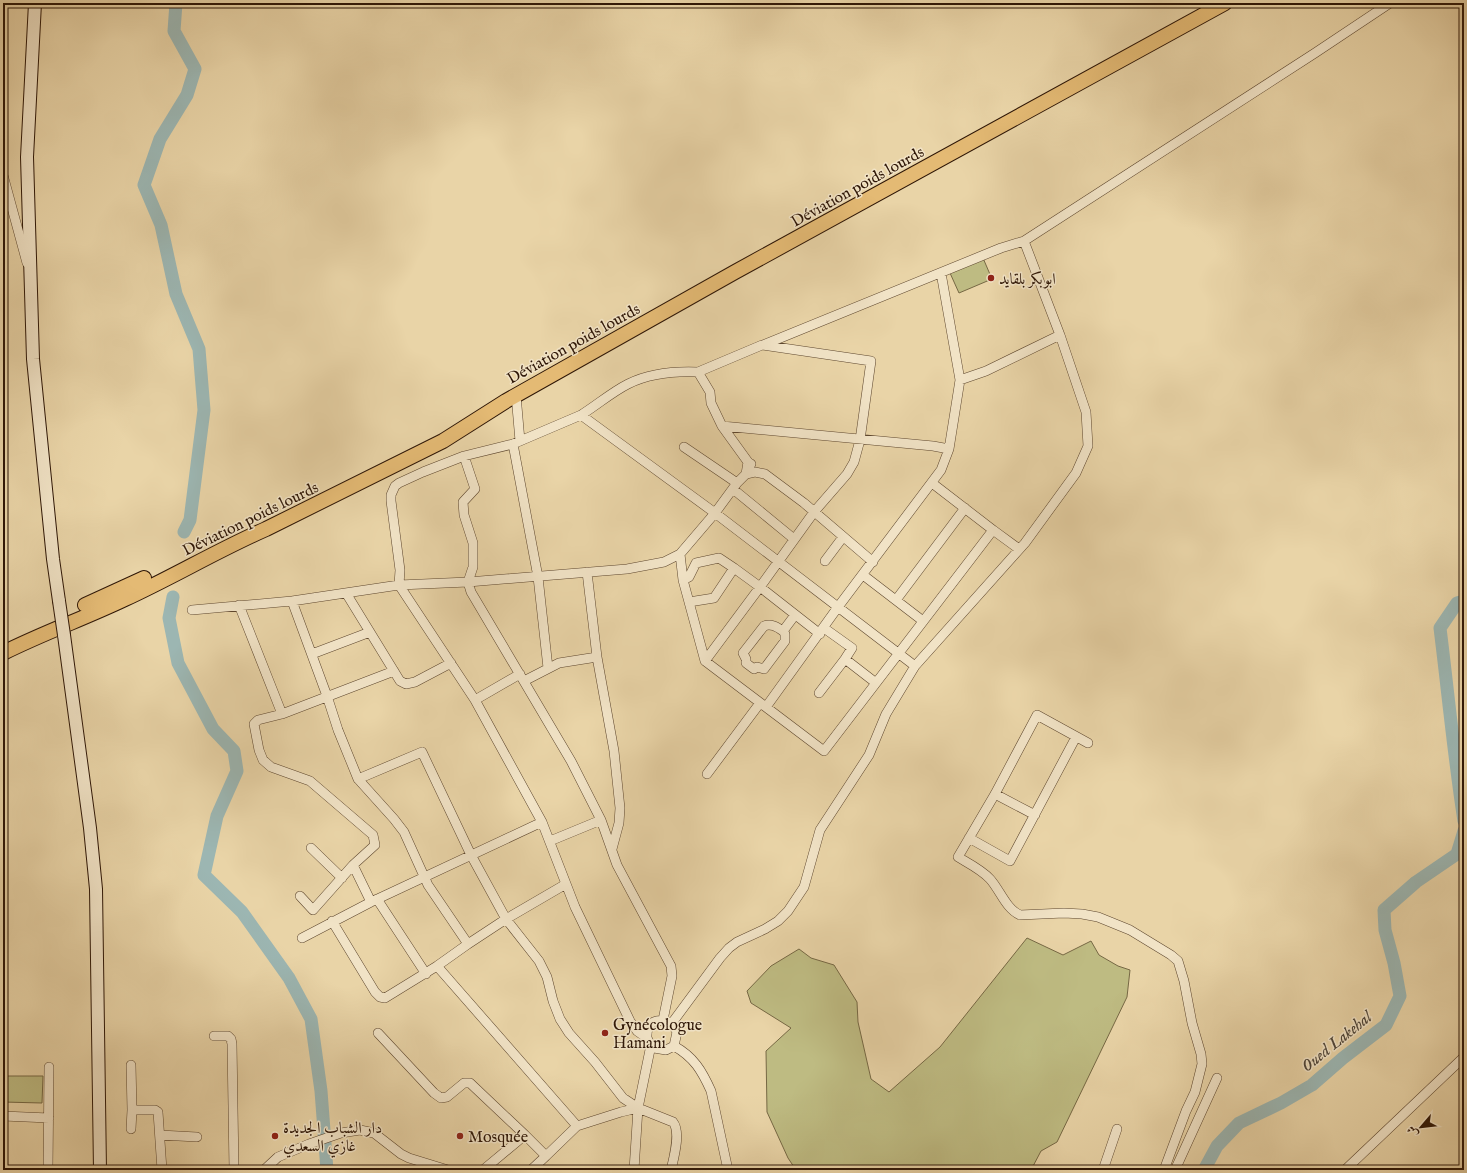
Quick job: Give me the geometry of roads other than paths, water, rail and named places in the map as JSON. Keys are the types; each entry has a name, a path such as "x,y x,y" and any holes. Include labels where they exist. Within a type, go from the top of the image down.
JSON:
{"main road":[{"path":"35,3 27,157 33,359 53,559 90,828 96,889 100,1170"},
{"name":"Déviation poids lourds","path":"3,653 35,637 125,599 237,542 443,441 511,398 767,254 1225,3"},
{"name":"Déviation poids lourds","path":"3,642 124,588 511,398"}],"street":[{"path":"674,1046 666,1050 658,1050 637,1031 630,1021 575,907 542,822 475,700 400,585 400,570 391,501 391,495 395,486 423,472 464,456 517,443 581,415 629,384 646,377 678,371 698,372 1001,248 1024,241 1302,62 1390,3"},
{"path":"3,175 31,276"},
{"path":"667,1022 729,948 737,942 766,930 788,911 797,899 804,887 810,870 820,830 869,755 886,714 915,666 1019,549 1076,473 1088,446 1086,412 1060,336 1024,241"},
{"path":"707,774 822,631 838,607 942,470 949,449 960,380 941,273"},
{"path":"960,380 986,371 1060,336"},
{"path":"705,661 814,512 847,474 854,462 860,440 871,361 762,345"},
{"path":"698,372 710,392 711,403 722,426 748,462 814,512 873,562"},
{"path":"511,398 538,577 548,668"},
{"path":"581,415 715,514 915,666"},
{"path":"722,426 933,446 949,449"},
{"path":"684,447 735,486 794,539"},
{"path":"464,456 475,489 463,502 464,515 473,543 473,567 468,582 471,592 571,761 601,820 617,865 671,966 672,976 667,1022"},
{"path":"192,610 292,601 400,585 538,577 627,569 664,562 680,554 715,514 735,486 746,474 748,462"},
{"path":"746,474 755,472 765,474"},
{"path":"932,483 1019,549"},
{"path":"896,600 965,508"},
{"path":"680,554 683,580 705,661 824,751 993,530"},
{"path":"825,561 843,536"},
{"path":"683,580 689,577 696,563 704,560 719,558 760,587 795,615 852,648 819,692"},
{"path":"689,602 714,598 734,568"},
{"path":"587,572 597,657 614,751 620,808 619,823 612,849"},
{"path":"863,575 923,621"},
{"path":"346,593 400,681 406,684 414,682 451,663"},
{"path":"292,601 338,730 358,779 404,832 424,877 468,944"},
{"path":"239,605 282,714"},
{"path":"783,631 775,625 764,626 742,653 746,663 754,669 757,667 764,669 785,641 783,631 795,615"},
{"path":"312,654 370,632"},
{"path":"475,700 559,663 597,657"},
{"path":"845,659 876,683"},
{"path":"300,896 313,910 353,866 375,845 373,835 310,781 271,767 263,760 258,750 254,724 258,720 282,714 394,671"},
{"path":"1088,743 1037,715 995,794 958,857 988,877 998,888 1014,913 1020,915 1064,913 1098,917 1130,930 1171,955 1178,961 1184,981 1202,1064 1195,1092 1186,1111 1164,1170"},
{"path":"970,838 1010,861 1076,737"},
{"path":"358,779 422,752 471,856 506,919 540,961 547,977 553,1002 560,1019 569,1034 595,1062 623,1098 638,1108 673,1122 677,1126 672,1170"},
{"path":"995,794 1035,815"},
{"path":"550,841 601,820"},
{"path":"302,938 374,900 542,822"},
{"path":"311,848 342,878"},
{"path":"353,866 374,900 426,974"},
{"path":"332,921 375,992 380,997 385,998 426,974 506,919 566,884"},
{"path":"437,966 577,1126"},
{"path":"634,1170 638,1108 649,1042 648,1029 650,1025 658,1020 667,1022 676,1032 674,1046"},
{"path":"378,1033 440,1098 447,1097 464,1083 470,1083 546,1156"},
{"path":"214,1036 228,1036 231,1039 232,1044 234,1170"},
{"path":"674,1046 690,1056 706,1079 711,1091 728,1170"},
{"path":"1345,1170 1464,1058"},
{"path":"131,1065 131,1129"},
{"path":"48,1170 49,1066"},
{"path":"1174,1170 1217,1078"},
{"path":"531,1170 577,1126 638,1108"},
{"path":"132,1110 155,1110 158,1112 162,1170"},
{"path":"3,1116 49,1118"},
{"path":"1102,1170 1117,1128"},
{"path":"264,1170 278,1157 309,1144 341,1133 360,1130 374,1133 401,1154 409,1158 448,1170"},
{"path":"160,1135 197,1137"},
{"path":"483,1170 525,1136"}],"waterway":[{"path":"176,3 174,31 195,69 187,95 160,139 144,185 161,225 176,294 199,349 204,410 190,520 184,532"},
{"path":"173,597 169,618 178,663 213,729 234,751 237,771 217,816 204,875 242,912 289,978 311,1019 321,1091 327,1170"},
{"name":"Oued Lakehal","path":"1464,601 1457,603 1440,628 1464,821"},
{"name":"Oued Lakehal","path":"1204,1170 1217,1146 1239,1123 1281,1103 1312,1085 1343,1058 1386,1025 1400,996 1394,963 1385,930 1384,910 1416,882 1457,854 1464,831"}],"place":[{"name":"ابوبكر بلقايد","path":"991,278"},
{"name":"Gynécologue Hamani","path":"605,1033"},
{"name":"دار الشباب الجديدة غازي السعدي","path":"275,1136"},
{"name":"Mosquée","path":"460,1136"}]}
